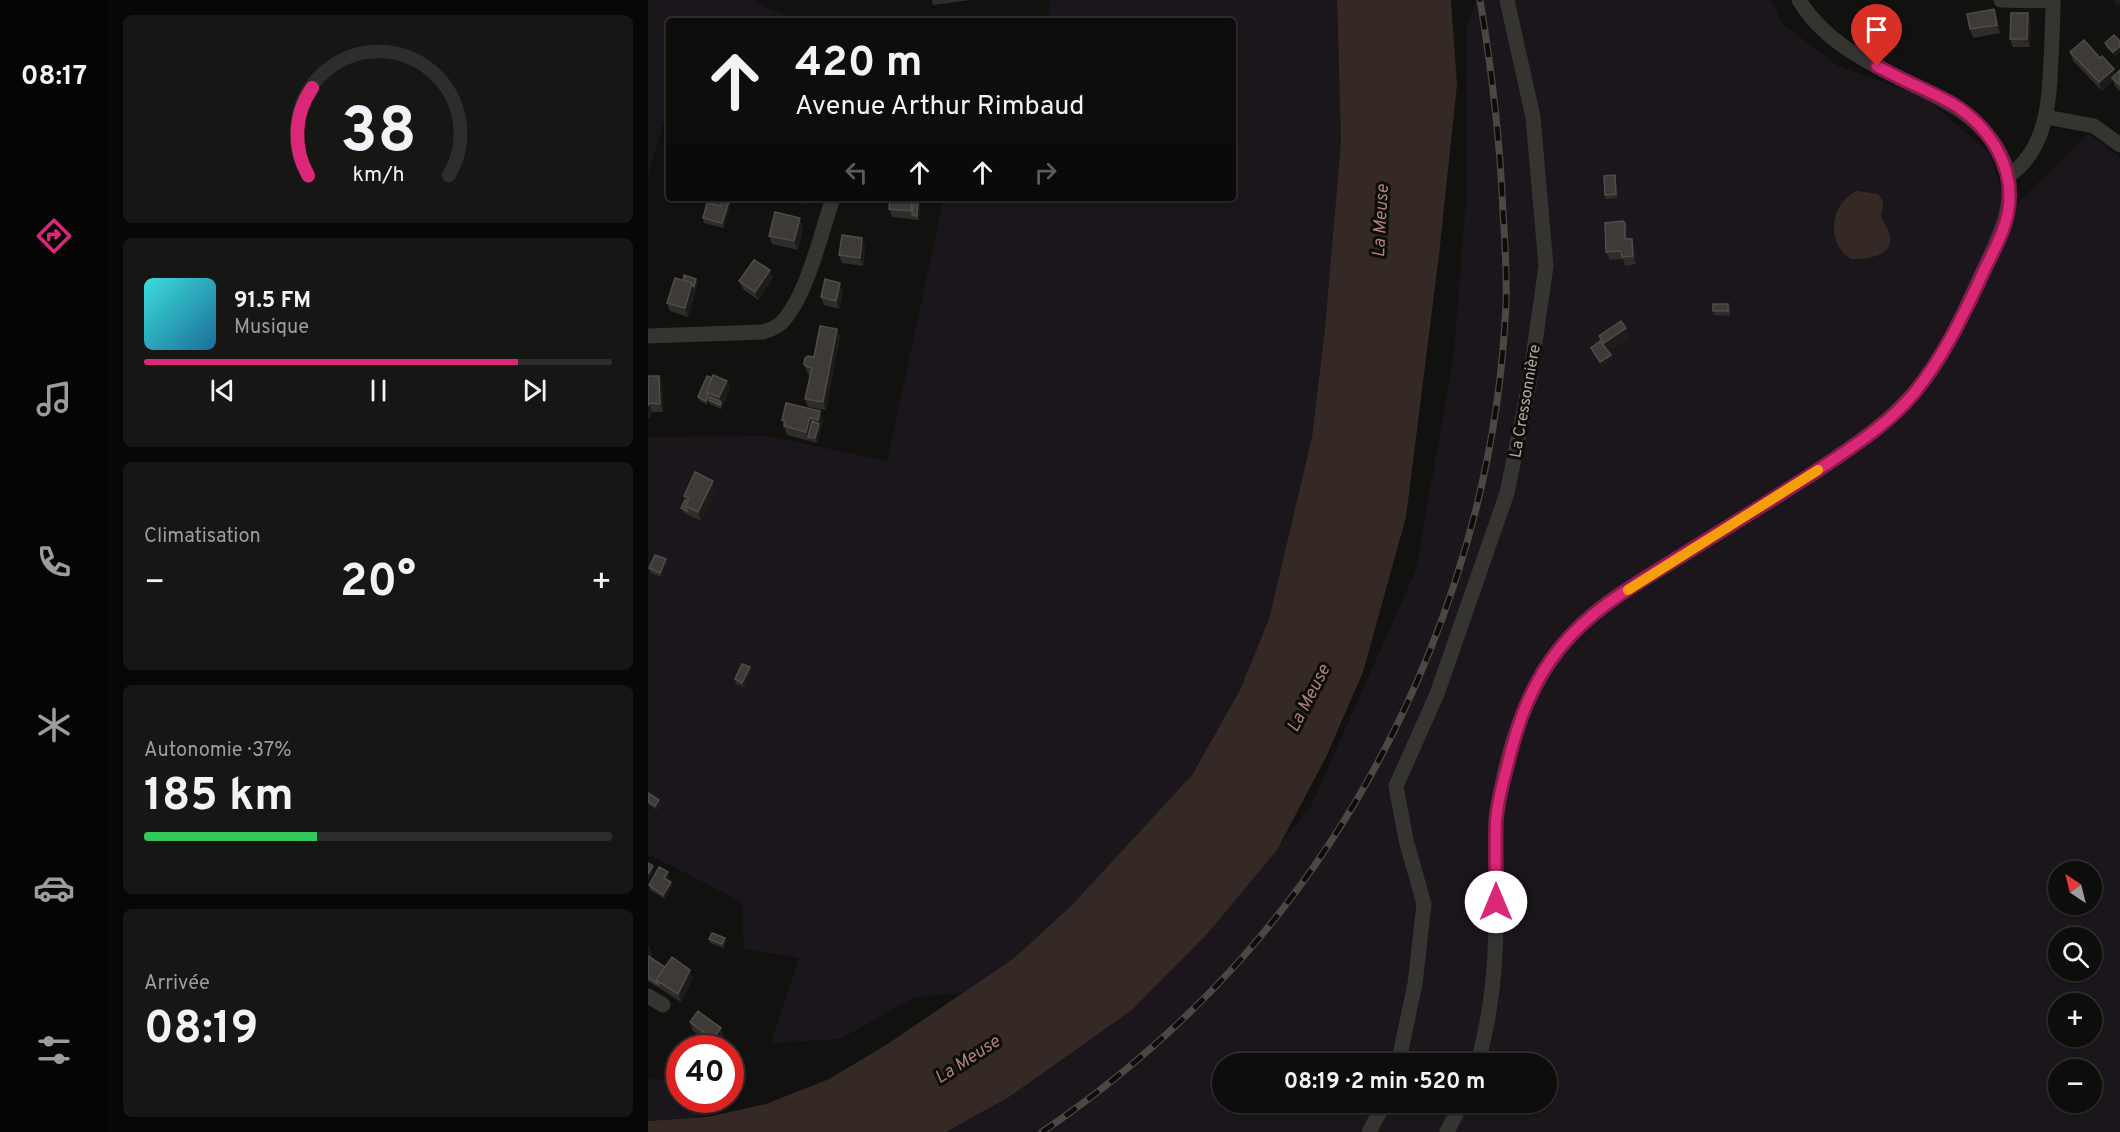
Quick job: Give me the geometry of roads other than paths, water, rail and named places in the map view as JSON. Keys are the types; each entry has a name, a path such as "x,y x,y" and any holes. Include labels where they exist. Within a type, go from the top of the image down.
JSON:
{"street":[{"name":"La Cressonnière","path":"1400,1053 1415,984 1424,904 1406,840 1396,786 1437,694 1507,493 1529,384 1546,266 1533,117 1507,0"},
{"path":"1480,1053 1494,980 1496,820 1500,795 1521,716 1542,672 1575,631 1615,598 1857,444 1896,411 1914,393 1956,329 2007,216 2010,194 2008,176 2001,155 1980,126 1951,103 1896,77 1844,48 1823,30 1798,0"},
{"path":"2001,0 2053,1 2046,117 2036,146 2018,170 2008,176"},
{"path":"2046,117 2094,126 2120,146"},
{"path":"648,336 763,332 779,326 792,309 802,288 832,201"},
{"path":"648,996 663,1005"},
{"path":"1369,1132 1379,1113"},
{"path":"1447,1132 1456,1113"}],"water":[{"name":"La Meuse","path":"1337,0 1451,0 1457,84 1439,255 1406,517 1363,672 1326,757 1277,850 1208,933 1132,1010 1009,1097 946,1132 648,1132 648,1121 744,1113 744,1109 766,1104 829,1079 886,1045 1013,959 1072,905 1192,775 1240,690 1269,619 1312,437 1325,328 1341,141"},
{"path":"1857,191 1878,194 1883,201 1882,217 1890,240 1885,251 1873,257 1851,259 1837,243 1834,223 1841,204"}],"railway":[{"path":"1042,1132 1148,1051 1242,958 1298,888 1348,814 1392,735 1429,653 1459,567 1483,480 1498,392 1506,303 1498,132 1480,0"}]}
